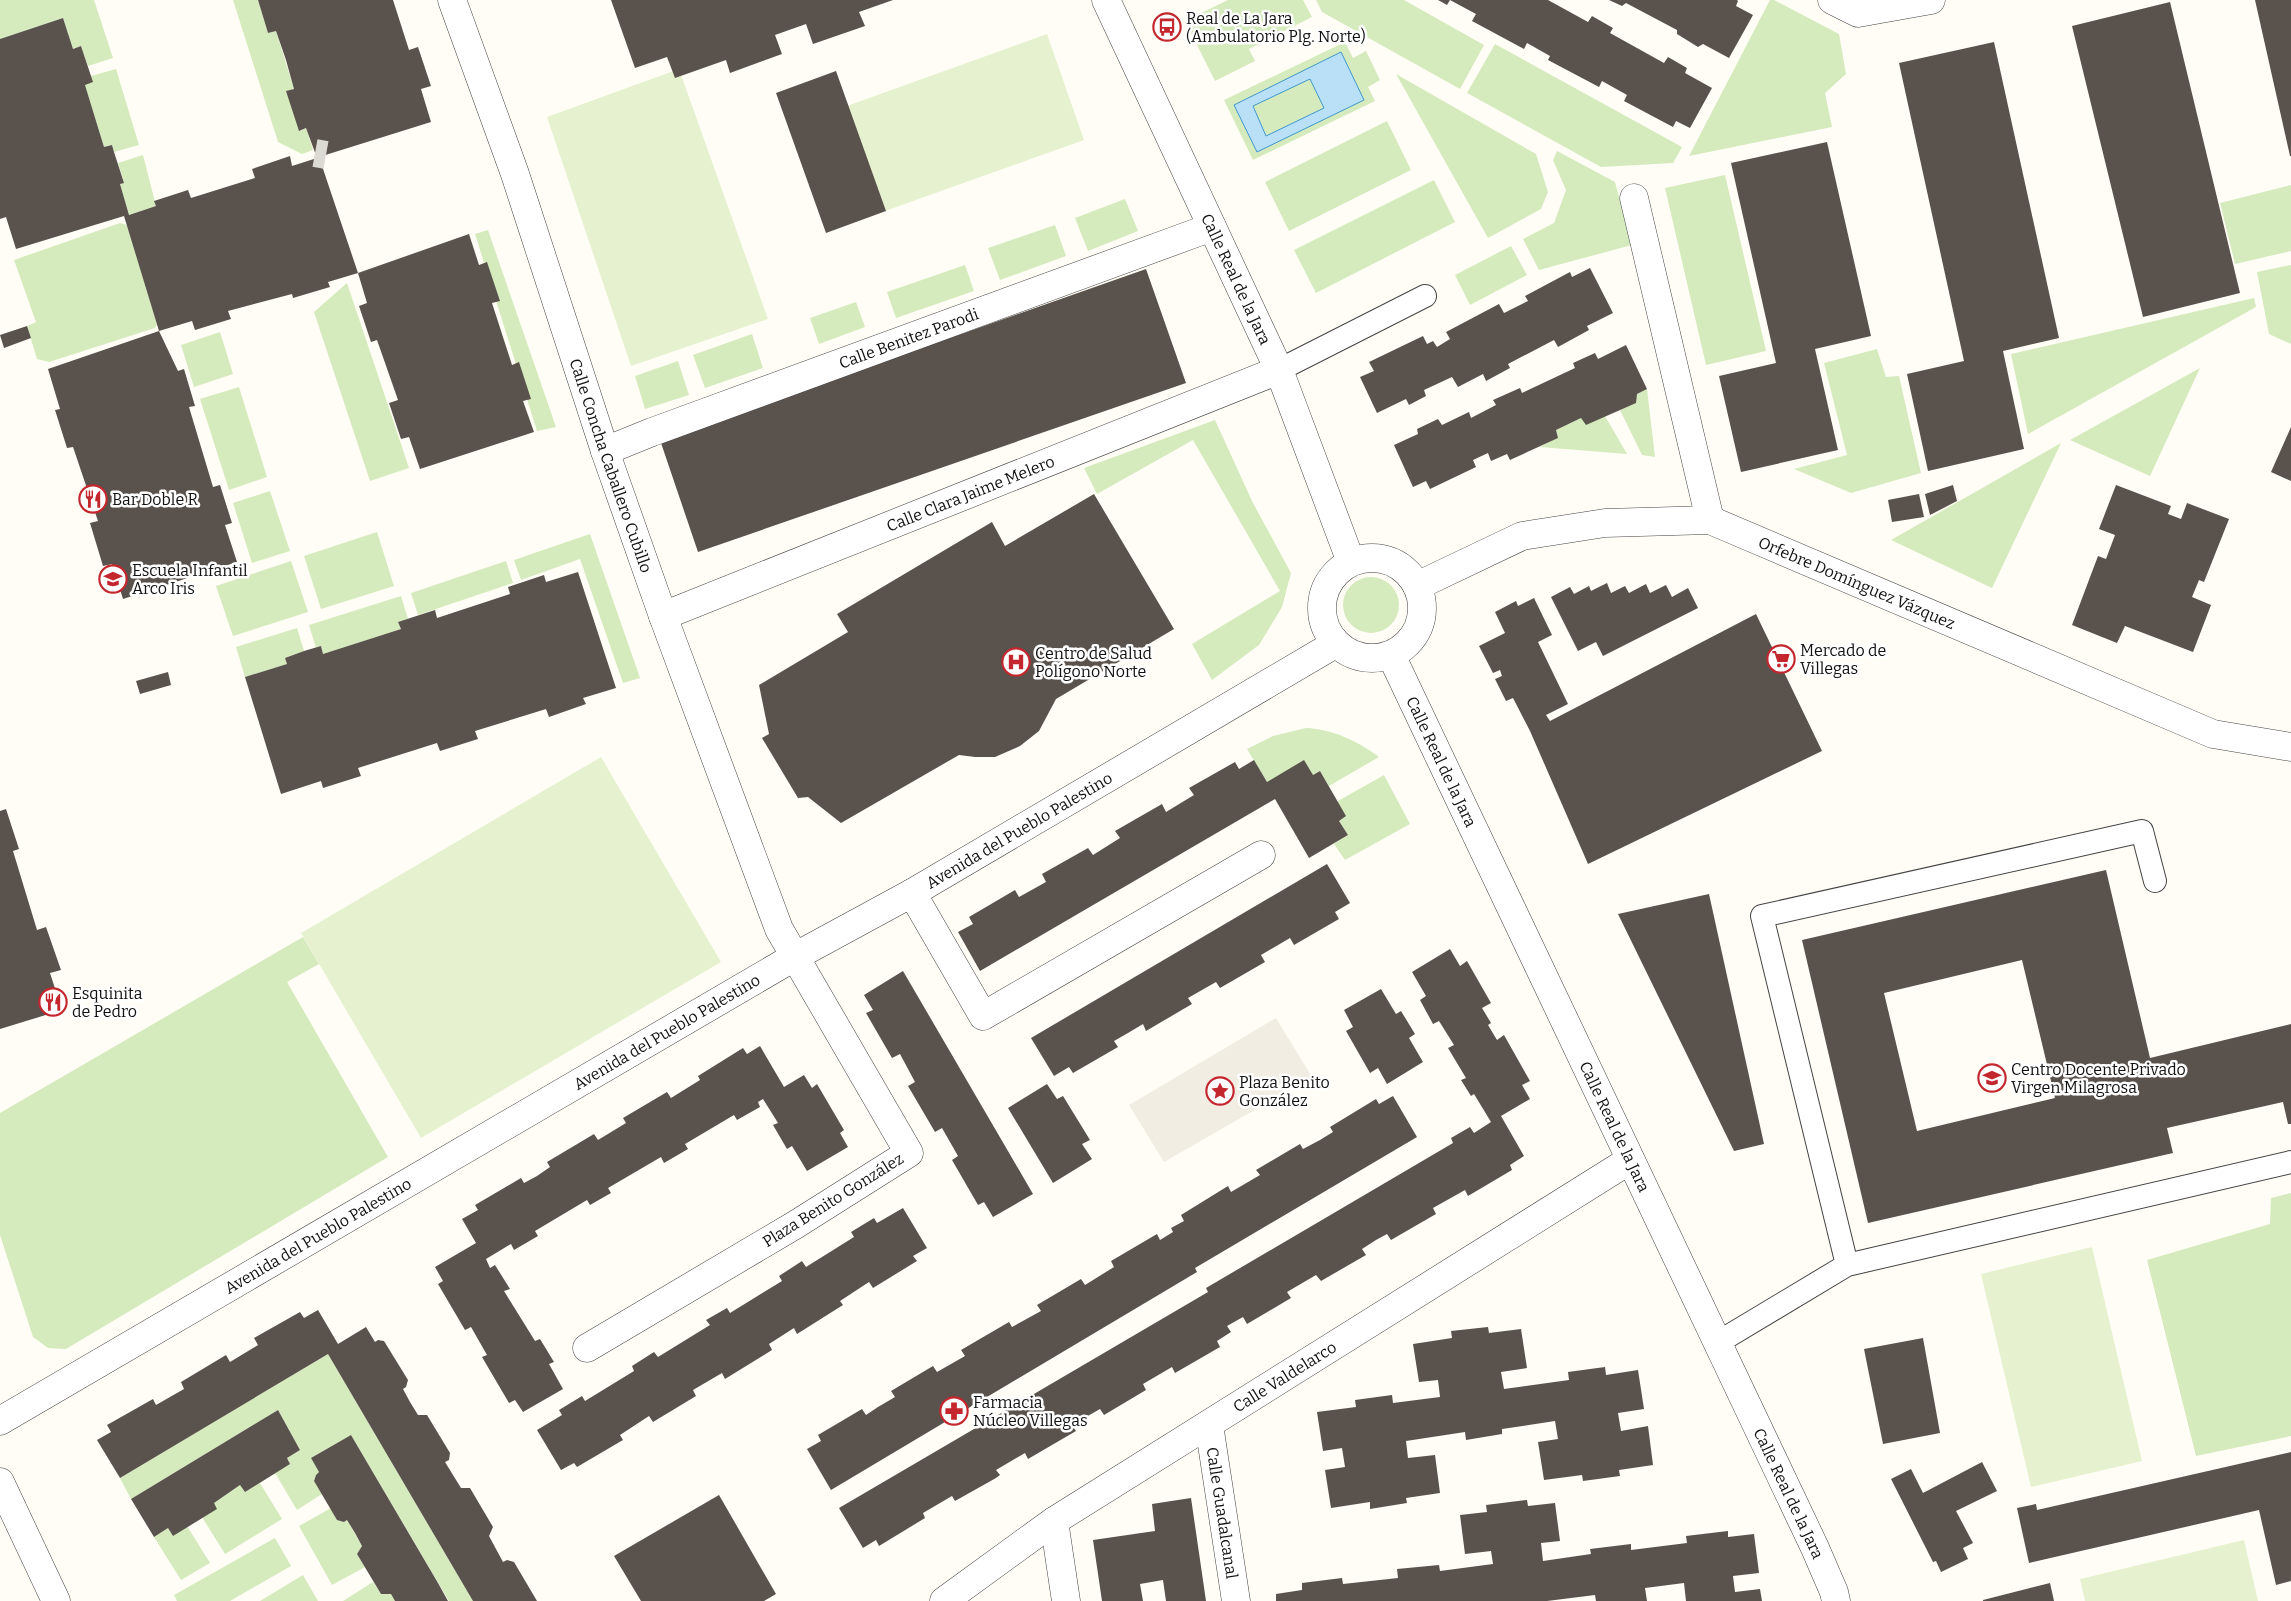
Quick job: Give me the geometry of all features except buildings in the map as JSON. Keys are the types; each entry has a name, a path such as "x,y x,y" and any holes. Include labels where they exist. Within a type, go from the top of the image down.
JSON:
{"street":[{"name":"Calle Concha Caballero Cubillo","path":"452,0 514,174 605,451 663,616 779,929"},
{"name":"Calle Real de la Jara","path":"1106,0 1279,370 1351,562"},
{"path":"1832,0 1858,13 1931,0"},
{"path":"1634,198 1710,520"},
{"name":"Calle Benitez Parodi","path":"605,451 661,428 1212,227"},
{"name":"Calle Clara Jaime Melero","path":"663,616 1279,370"},
{"name":"Orfebre Domínguez Vázquez","path":"1417,586 1522,536 1604,523 1710,520 2214,734 2291,747"},
{"path":"1364,558 1389,560 1410,575 1417,586 1422,602 1421,618 1415,633 1405,645 1391,655 1374,658 1360,657 1347,652 1335,644 1326,630 1322,615 1322,599 1328,584 1337,571 1351,562 1364,558"},
{"name":"Avenida del Pueblo Palestino","path":"0,1421 796,956 912,893 1335,644"},
{"name":"Calle Real de la Jara","path":"1391,655 1818,1557 1834,1592 1836,1601"},
{"path":"912,893 983,1016 1261,855"},
{"name":"Plaza Benito González","path":"587,1348 795,1225 909,1153 779,929"},
{"name":"Calle Valdelarco","path":"944,1601 1054,1521 1630,1160"},
{"name":"Calle Guadalcanal","path":"1209,1425 1236,1601"},
{"path":"0,1482 56,1601"},
{"path":"1054,1521 1066,1601"}],"lane":[{"path":"1279,370 1425,296"},
{"path":"1847,1265 1762,916 2142,831 2155,881"},
{"path":"1717,1343 1847,1265 2291,1162"}],"green space":[{"path":"0,0 94,0 113,58 88,66 81,46 73,49 63,18 0,39"},
{"path":"233,0 258,0 268,33 276,31 294,89 287,91 300,131 306,128 313,150 302,154 278,142"},
{"path":"1228,0 1303,0 1312,17 1249,49 1255,61 1215,81 1185,21"},
{"path":"1316,0 1404,0 1484,45 1460,89 1322,12"},
{"path":"1770,0 1774,0 1839,34 1846,74 1825,93 1832,127 1689,156"},
{"path":"1047,34 1084,140 885,211 847,106"},
{"path":"1345,42 1353,58 1366,51 1380,80 1368,87 1375,101 1253,160 1224,100"},
{"path":"1495,44 1682,147 1673,163 1601,167 1467,93"},
{"path":"116,69 139,145 114,152 112,145 104,147 85,85 91,76"},
{"path":"679,69 768,319 631,366 547,117"},
{"path":"1396,74 1536,154 1548,192 1541,209 1488,238"},
{"path":"1387,121 1411,170 1289,231 1265,182"},
{"path":"1557,151 1615,182 1632,245 1539,270 1523,239 1554,223 1566,190 1553,160"},
{"path":"143,155 156,206 129,215 120,184 124,182 118,163"},
{"path":"1725,175 1766,351 1706,365 1665,188"},
{"path":"1434,180 1455,222 1316,293 1294,250"},
{"path":"2291,185 2291,251 2235,264 2220,203"},
{"path":"1125,199 1138,231 1088,251 1075,218"},
{"path":"120,223 127,225 157,324 155,328 49,362 37,359 27,326 36,322 14,260"},
{"path":"1055,225 1066,256 1000,280 988,248"},
{"path":"488,230 556,427 537,431 475,234"},
{"path":"1511,246 1527,275 1470,305 1455,275"},
{"path":"965,265 974,291 896,318 887,292"},
{"path":"2291,265 2291,344 2269,334 2257,272"},
{"path":"347,283 409,468 370,481 314,312"},
{"path":"2254,298 2256,307 2028,434 2011,354"},
{"path":"856,302 865,327 819,344 810,318"},
{"path":"220,332 233,374 194,387 181,345"},
{"path":"752,334 763,368 705,388 693,355"},
{"path":"1877,349 1886,377 1899,376 1921,473 1851,493 1794,469 1847,455 1824,363"},
{"path":"678,361 689,395 645,409 635,376"},
{"path":"2200,368 2150,476 2070,440"},
{"path":"239,387 267,477 229,490 200,399"},
{"path":"1647,389 1655,457 1642,455 1620,410 1637,394"},
{"path":"1605,416 1627,454 1540,447 1557,438 1556,430 1581,418 1586,424"},
{"path":"1215,420 1253,503 1291,573 1282,607 1259,645 1212,680 1192,644 1280,591 1193,440 1097,494 1084,468"},
{"path":"2061,443 1992,588 1891,540"},
{"path":"270,491 290,551 252,563 233,503"},
{"path":"377,532 394,586 321,609 304,556"},
{"path":"590,534 640,678 623,683 580,559 521,580 514,560"},
{"path":"291,561 308,612 233,636 216,586"},
{"path":"506,561 513,583 418,615 411,593"},
{"path":"1365,577 1377,577 1391,585 1399,599 1397,616 1391,625 1377,633 1365,633 1355,628 1348,621 1343,611 1343,599 1348,589 1355,582"},
{"path":"401,596 408,619 398,622 401,629 323,654 321,646 316,648 309,625"},
{"path":"297,628 304,651 285,658 287,664 245,677 236,647"},
{"path":"1306,728 1335,733 1362,746 1379,757 1329,786 1320,771 1313,775 1267,782 1247,749 1273,736"},
{"path":"601,757 721,962 421,1138 301,933"},
{"path":"1384,775 1410,824 1345,860 1334,844 1348,835 1339,821 1338,801"},
{"path":"303,937 319,964 287,982 388,1157 66,1349 48,1348 33,1337 0,1235 0,1113"},
{"path":"2291,1193 2291,1436 2196,1456 2147,1260 2270,1224 2271,1198"},
{"path":"2092,1247 2142,1461 2031,1487 1981,1274"},
{"path":"328,1354 473,1601 449,1601 351,1435 311,1458 319,1472 314,1481 322,1494 297,1510 275,1473 290,1464 287,1458 300,1450 278,1410 131,1499 120,1478"},
{"path":"260,1483 282,1519 225,1554 202,1517 214,1503 240,1485 245,1492"},
{"path":"331,1508 344,1522 347,1520 362,1546 357,1554 365,1567 332,1585 299,1526"},
{"path":"187,1526 210,1563 181,1580 154,1537 168,1528 173,1536"},
{"path":"275,1538 291,1566 230,1601 177,1601 174,1595"},
{"path":"2244,1540 2258,1601 2085,1601 2080,1579"},
{"path":"303,1575 318,1601 260,1601"},
{"path":"373,1582 381,1594 391,1594 395,1601 343,1601"}],"shaded area":[{"name":"Plaza Benito González","path":"1276,1018 1312,1077 1164,1162 1129,1105"}],"water":[{"path":"1341,52 1364,100 1257,152 1234,105","holes":["1310,79 1324,108 1266,136 1253,106"]}],"tunnel":[{"path":"315,153 326,155"}],"place":[{"name":"Real de La Jara (Ambulatorio Plg. Norte)","path":"1167,27"},
{"name":"Bar Doble R","path":"93,499"},
{"name":"Escuela Infantil Arco Iris","path":"113,579"},
{"name":"Mercado de Villegas","path":"1781,659"},
{"name":"Centro de Salud Polígono Norte","path":"1016,662"},
{"name":"Esquinita de Pedro","path":"53,1002"},
{"name":"Centro Docente Privado Virgen Milagrosa","path":"1992,1078"},
{"name":"Plaza Benito González","path":"1220,1091"},
{"name":"Farmacia Núcleo Villegas","path":"954,1411"}]}
